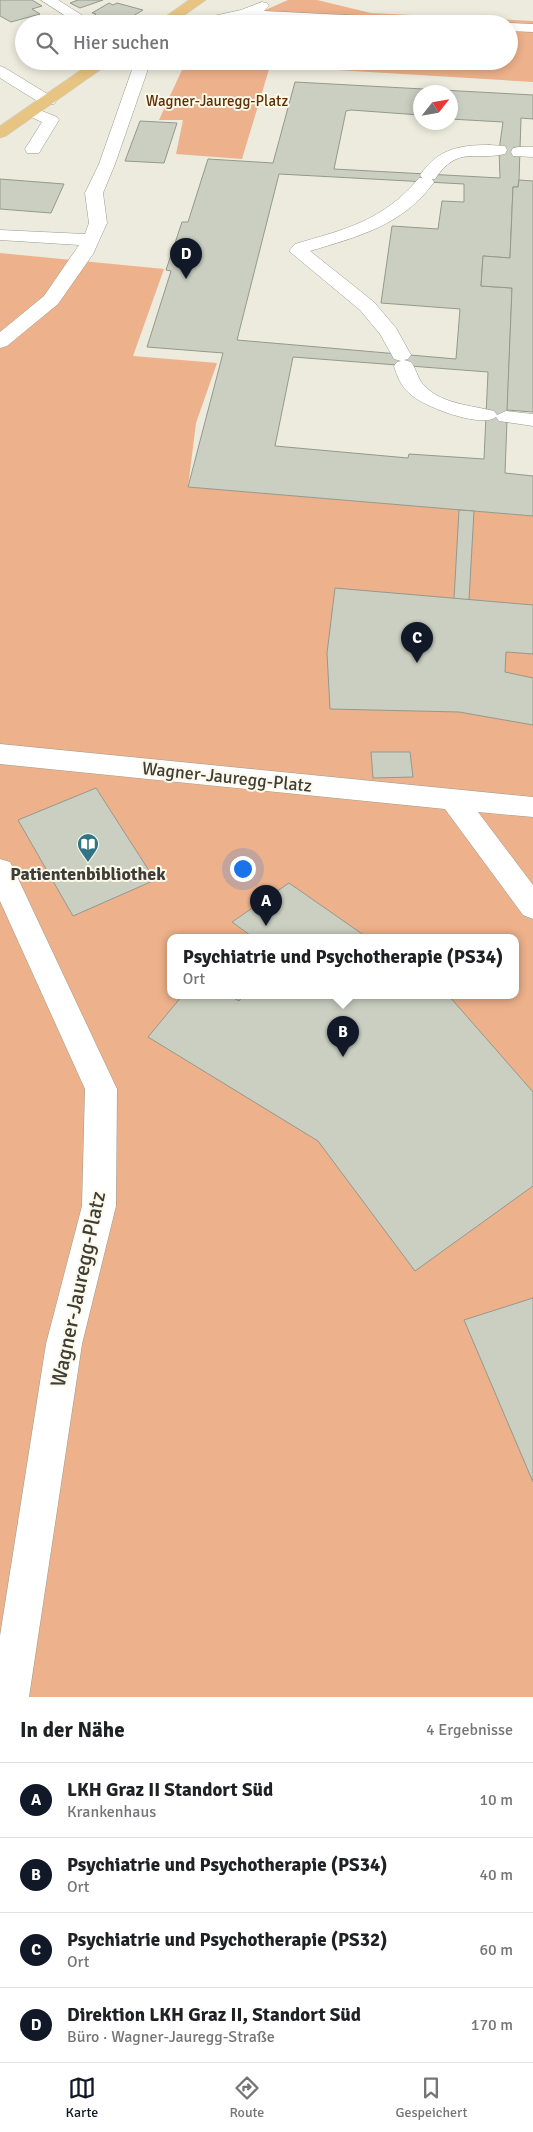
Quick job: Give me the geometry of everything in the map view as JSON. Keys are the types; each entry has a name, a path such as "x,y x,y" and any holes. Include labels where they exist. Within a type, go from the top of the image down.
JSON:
{"main road":[{"path":"176,15 199,0"},
{"path":"0,133 92,70"}],"street":[{"path":"48,0 74,15"},
{"path":"245,14 274,0"},
{"path":"240,15 265,15"},
{"path":"518,27 533,28"},
{"path":"0,342 51,300 91,240 98,223 94,193 107,164 140,70"},
{"path":"0,71 48,101"},
{"path":"32,112 50,120 33,149"},
{"path":"499,150 469,150 452,154 438,162 427,178 392,214 341,236 301,248 298,251 367,306 389,332 402,360 406,378 413,388 444,407 533,420"},
{"path":"0,235 91,240"},
{"name":"Wagner-Jauregg-Platz","path":"0,754 533,807"},
{"path":"453,799 533,907"},
{"name":"Wagner-Jauregg-Platz","path":"0,870 101,1089 99,1206 64,1344 9,1697"}],"green space":[{"name":"Wagner-Jauregg-Platz","path":"288,0 317,0 371,13 412,15 254,15"},
{"name":"Wagner-Jauregg-Platz","path":"518,20 533,21 533,82 336,70 518,70"},
{"name":"Wagner-Jauregg-Platz","path":"182,70 269,70 242,159 176,154 183,120 159,120"},
{"path":"0,253 164,269 133,356 217,363 196,423 188,487 533,516 533,1697 0,1697"}],"building":[{"path":"0,0 32,0 42,6 32,9 40,14 15,15 15,21 11,22 0,16"},
{"path":"78,0 103,0 80,8 70,3"},
{"path":"109,3 113,5 117,3 143,10 135,15 95,15 96,14 92,13"},
{"path":"295,82 413,88 413,114 346,111 334,169 500,178 499,150 503,122 458,119 458,91 533,95 533,119 521,118 519,180 518,187 513,187 510,258 483,256 481,286 512,288 505,473 533,476 533,516 188,487 223,353 147,347 171,271 166,270 182,222 188,222 208,159 273,163","holes":["279,174 464,184 464,202 442,201 438,229 392,226 381,303 460,309 456,359 237,340","293,357 488,372 484,459 409,454 408,458 275,446"]},
{"path":"140,121 177,123 164,163 125,161"},
{"path":"0,179 64,184 51,213 0,209"},
{"path":"519,180 533,181 533,412 507,410 512,288 481,286 483,256 510,258 513,187 518,187"},
{"path":"459,510 474,511 469,600 454,599"},
{"path":"335,588 533,605 533,654 506,652 505,672 533,678 533,725 459,712 330,709 327,653"},
{"path":"371,752 410,752 413,777 373,778"},
{"path":"96,788 155,880 73,916 18,820"},
{"path":"289,883 362,934 248,934 232,922"},
{"path":"180,999 235,999 239,1001 241,999 452,999 533,1092 533,1186 415,1271 318,1141 148,1037"},
{"path":"533,1298 533,1482 464,1320"}],"place":[{"name":"Direktion LKH Graz II, Standort Süd","path":"186,279"},
{"name":"Psychiatrie und Psychotherapie (PS32)","path":"417,663"},
{"name":"Patientenbibliothek","path":"88,863"},
{"name":"LKH Graz II Standort Süd","path":"266,926"},
{"name":"Psychiatrie und Psychotherapie (PS34)","path":"343,1057"}]}
